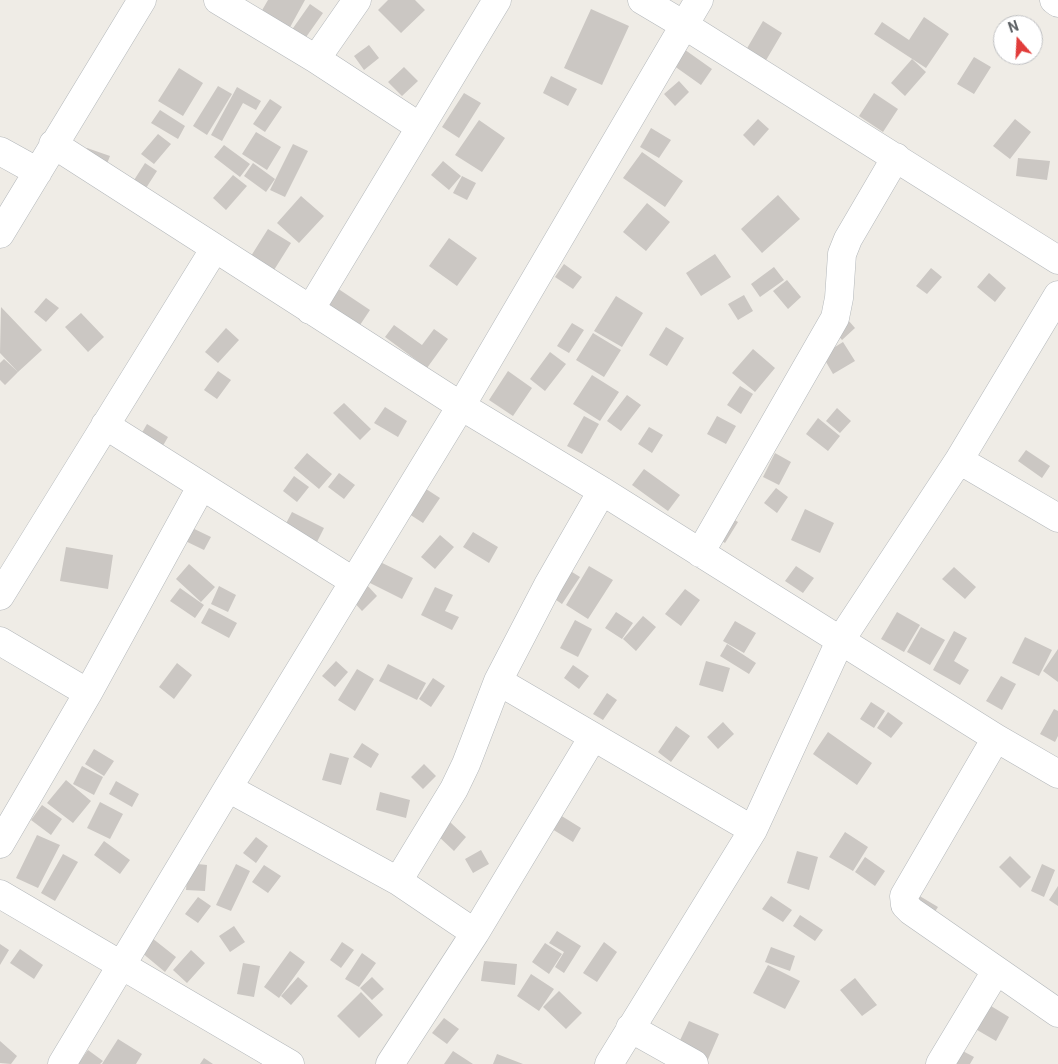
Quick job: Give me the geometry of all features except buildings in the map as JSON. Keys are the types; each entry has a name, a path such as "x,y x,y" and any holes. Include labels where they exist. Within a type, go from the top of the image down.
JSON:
{"street":[{"path":"0,234 142,0"},
{"path":"218,0 316,59 420,127"},
{"path":"316,59 357,0"},
{"path":"310,310 497,0"},
{"path":"642,0 1058,260"},
{"path":"62,1064 353,581 461,406 699,0"},
{"path":"1054,0 1058,3"},
{"path":"53,144 461,406 602,491 996,738 1058,774"},
{"path":"0,151 38,172"},
{"path":"700,553 835,318 839,298 842,254 848,239 896,157"},
{"path":"0,596 215,248"},
{"path":"609,1064 753,830 840,641 958,460 1058,295"},
{"path":"105,425 353,581"},
{"path":"958,460 1058,518"},
{"path":"0,844 88,693 201,487"},
{"path":"398,881 454,789 466,764 498,682 548,585 602,491"},
{"path":"0,640 88,693"},
{"path":"498,682 753,830"},
{"path":"390,1064 475,933 593,737"},
{"path":"996,738 904,896 905,905 1058,1013"},
{"path":"228,788 398,881 475,933"},
{"path":"0,894 121,965 262,1057 290,1064"},
{"path":"940,1064 996,971"},
{"path":"630,1028 694,1064"}]}
